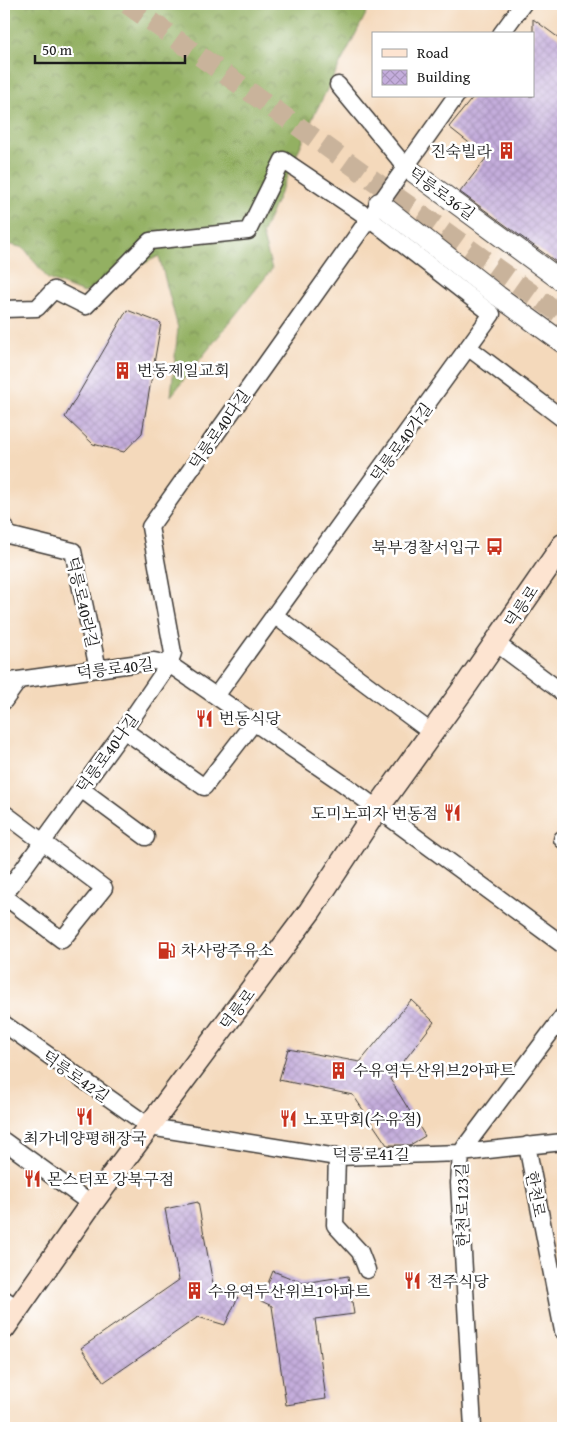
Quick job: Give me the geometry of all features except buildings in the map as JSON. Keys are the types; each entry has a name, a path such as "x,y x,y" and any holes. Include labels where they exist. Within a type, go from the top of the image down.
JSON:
{"main road":[{"name":"덕릉로","path":"4,1328 11,1304 150,1127 310,911 377,809 563,545"}],"street":[{"path":"502,32 523,4"},
{"name":"덕릉로36길","path":"338,86 405,166 563,282"},
{"name":"덕릉로40다길","path":"169,664 173,653 150,527 455,98"},
{"path":"4,309 37,308 54,290 86,306 150,240 248,231 283,160 374,211 498,296 563,344"},
{"name":"덕릉로40가길","path":"216,696 492,314 374,211"},
{"path":"469,348 563,419"},
{"name":"덕릉로40라길","path":"4,525 8,535 72,551 98,669"},
{"path":"274,615 432,733"},
{"name":"덕릉로","path":"496,642 563,692"},
{"name":"덕릉로40길","path":"4,701 11,681 154,661 169,664 377,809"},
{"name":"덕릉로40나길","path":"4,813 42,842 104,888 62,940 4,896 42,842 124,730 169,664"},
{"path":"124,730 204,787 254,722"},
{"path":"81,789 146,837"},
{"path":"377,809 563,944"},
{"name":"한천로123길","path":"473,1428 459,1183 461,1153 563,1016"},
{"name":"덕릉로42길","path":"4,1024 150,1127"},
{"name":"덕릉로41길","path":"150,1127 337,1157 461,1153 563,1142"},
{"path":"4,1141 91,1204"},
{"name":"한천로","path":"527,1145 563,1331"},
{"path":"337,1157 335,1225 360,1252 367,1270"}],"green space":[{"path":"4,4 371,4 314,115 262,234 272,269 171,396 178,328 159,256 84,293 48,279 24,248 4,243"}],"tunnel":[{"path":"127,4 563,316"}],"place":[{"name":"진숙빌라","path":"506,151"},
{"name":"번동제일교회","path":"123,370"},
{"name":"북부경찰서입구","path":"494,547"},
{"name":"번동식당","path":"205,718"},
{"name":"도미노피자 번동점","path":"452,813"},
{"name":"차사랑주유소","path":"167,950"},
{"name":"수유역두산위브2아파트","path":"339,1070"},
{"name":"최가네양평해장국","path":"85,1117"},
{"name":"노포막회(수유점)","path":"289,1119"},
{"name":"몬스터포 강북구점","path":"33,1179"},
{"name":"전주식당","path":"413,1281"},
{"name":"수유역두산위브1아파트","path":"194,1291"}]}
